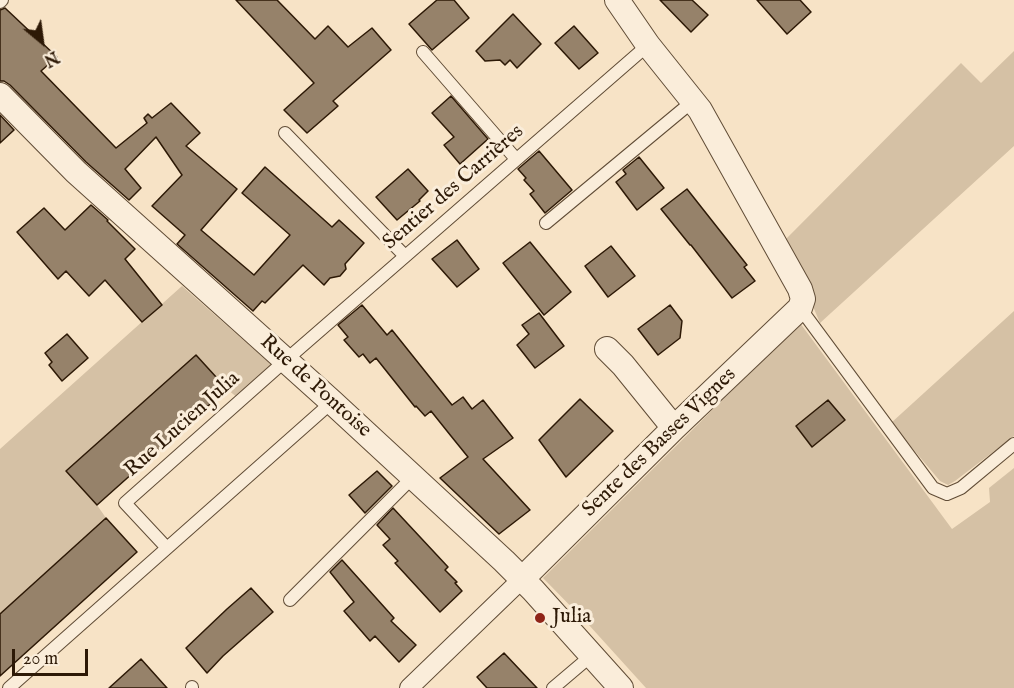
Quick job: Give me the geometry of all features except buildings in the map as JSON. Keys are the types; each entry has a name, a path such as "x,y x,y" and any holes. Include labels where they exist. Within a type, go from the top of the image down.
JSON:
{"street":[{"path":"617,0 648,45 700,110 800,289 803,299 800,308"},
{"name":"Rue de Pontoise","path":"0,95 76,172 286,360 522,579 621,688"},
{"name":"Sente des Basses Vignes","path":"522,579 674,428 800,308"},
{"path":"607,349 623,365 674,428"},
{"path":"409,688 522,579"}],"lane":[{"name":"Sentier des Carrières","path":"286,360 648,45"},
{"path":"423,52 516,159"},
{"path":"546,223 693,101"},
{"path":"285,133 405,256"},
{"path":"800,308 933,488 946,494 961,488 1014,444"},
{"name":"Rue Lucien Julia","path":"167,548 125,502 286,360"},
{"path":"9,688 332,402"},
{"path":"290,600 412,477"},
{"path":"554,688 592,655"}],"shaded area":[{"path":"1014,51 1014,146 820,323 785,240 961,63 981,83"},
{"path":"182,286 274,367 239,399 196,355 66,471 106,518 0,614 0,449"},
{"path":"1014,311 1014,436 948,485 940,481 891,423"},
{"path":"800,323 952,529 990,502 989,488 1014,468 1014,688 646,688 543,578"}],"place":[{"name":"Julia","path":"540,618"}]}
